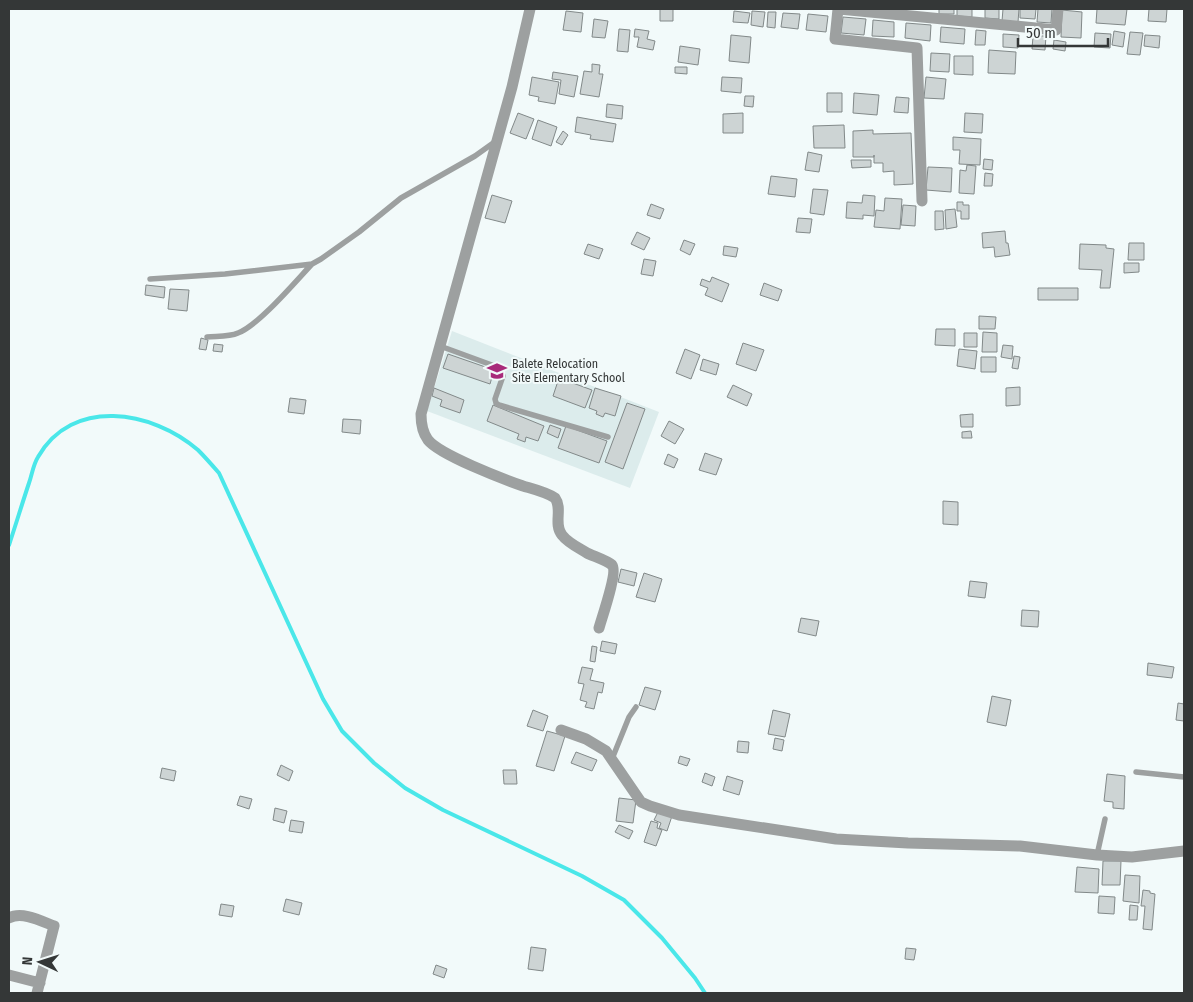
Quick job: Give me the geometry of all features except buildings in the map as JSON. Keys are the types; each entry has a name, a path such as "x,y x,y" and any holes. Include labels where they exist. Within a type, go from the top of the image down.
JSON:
{"street":[{"path":"530,9 512,87 421,414 421,426 435,447 449,455 555,498 558,506 558,528 563,538 613,566 613,577 599,628"},
{"path":"922,201 917,48 834,38 838,9 1056,30 1058,9"},
{"path":"561,730 597,745 612,759 641,802 679,815 836,839 908,844 1020,846 1132,857 1184,851"},
{"path":"9,918 11,916 23,915 54,926 39,988 9,975"}],"lane":[{"path":"207,337 230,336 240,333 253,324 312,264 359,232 401,198 475,156 497,140"},
{"path":"150,279 225,274 312,264"},
{"path":"440,346 500,368 503,376 495,399 499,405 608,437"},
{"path":"612,759 629,717 636,707"},
{"path":"1136,772 1184,777"},
{"path":"1097,855 1105,819"}],"shaded area":[{"name":"Balete Relocation Site Elementary School","path":"452,331 659,412 630,488 427,411"}],"waterway":[{"path":"9,545 36,460 53,438 71,425 91,418 114,416 136,419 158,426 179,436 198,450 219,473 323,699 342,731 374,763 405,788 443,810 582,876 624,900 662,938 705,993"}],"place":[{"name":"Balete Relocation Site Elementary School","path":"497,371"}]}
